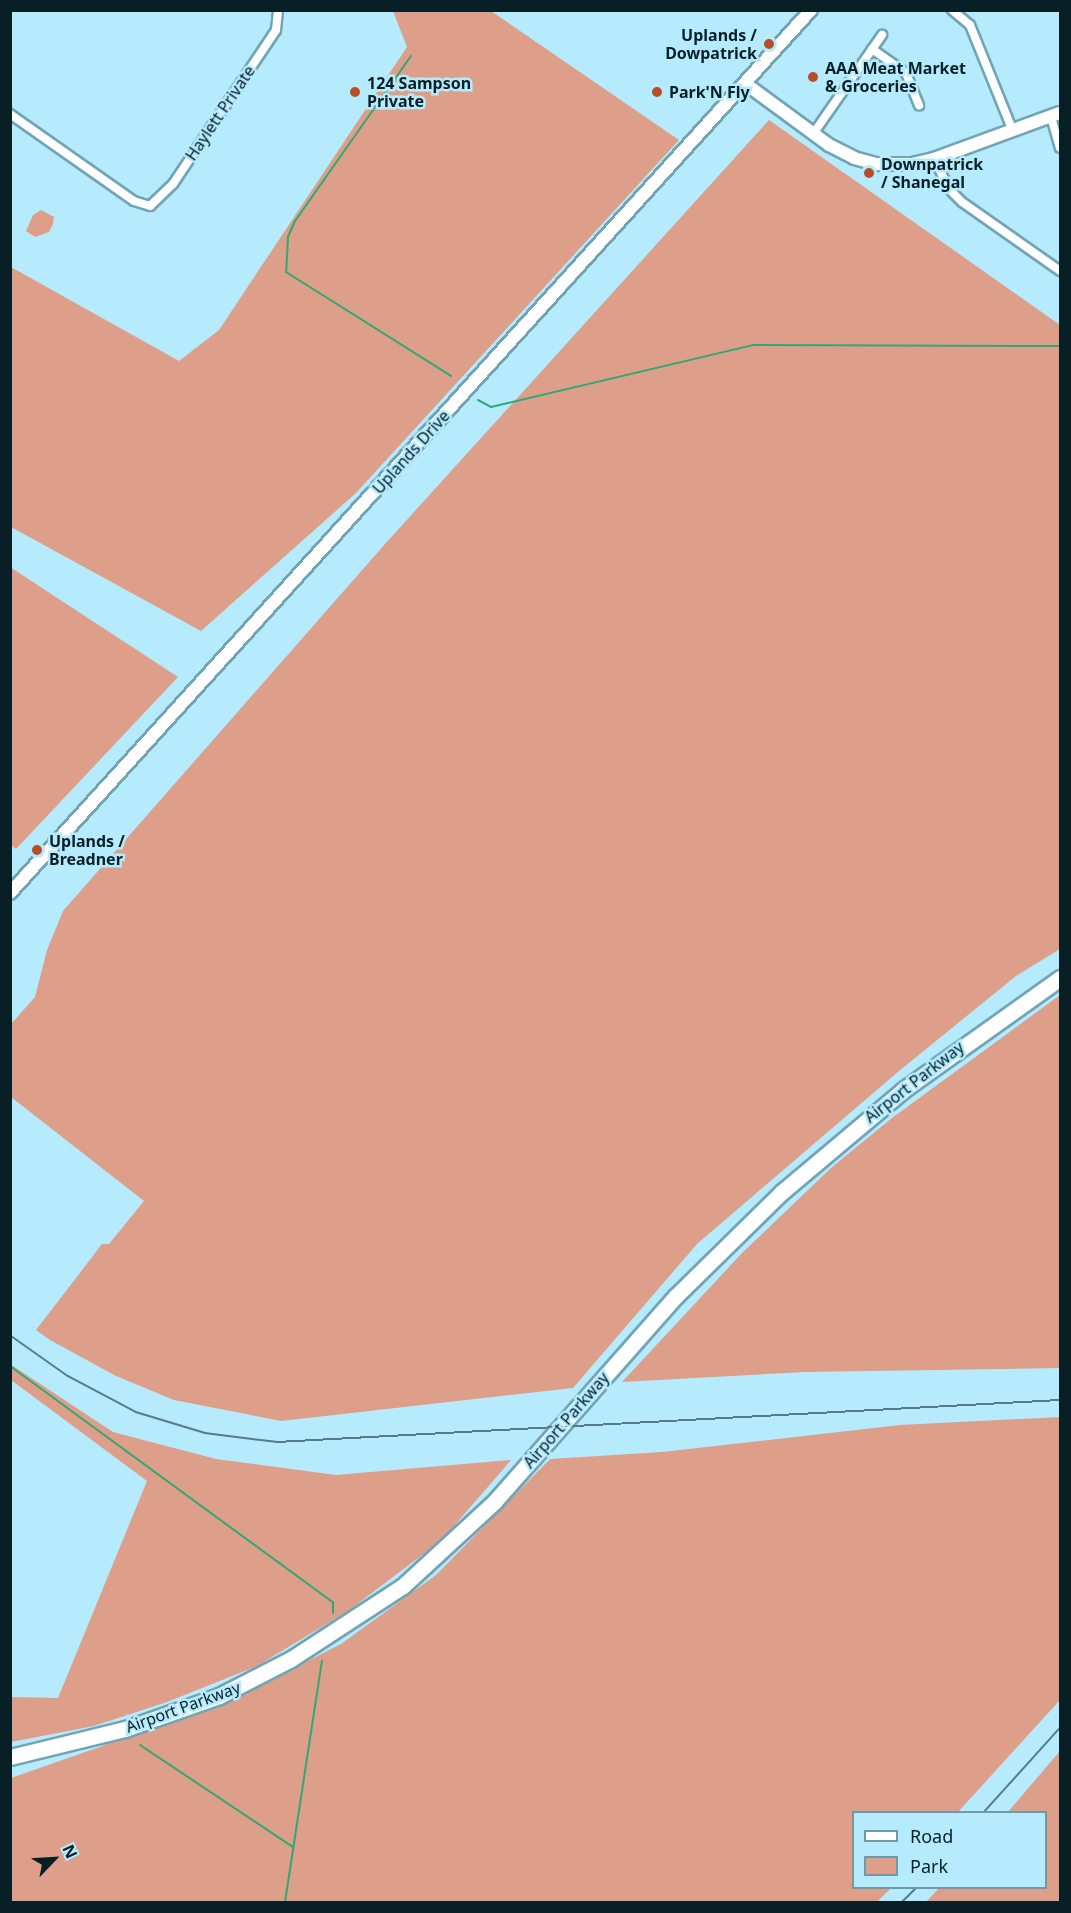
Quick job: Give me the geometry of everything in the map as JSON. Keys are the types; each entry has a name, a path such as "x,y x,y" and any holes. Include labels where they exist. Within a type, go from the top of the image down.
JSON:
{"highway":[{"name":"Airport Parkway","path":"10,1756 125,1730 219,1696 336,1632 403,1586 495,1501 676,1296 782,1192 903,1090 1060,978"}],"main road":[{"name":"Uplands Drive","path":"11,893 812,10"},
{"path":"746,84 813,134 865,162 894,165 934,159 1056,115"}],"street":[{"path":"952,10 970,25 1012,129"},
{"name":"Haylett Private","path":"10,114 134,201 150,206 172,184 276,30 278,11"},
{"path":"813,134 882,35"},
{"path":"872,49 906,73 919,105"},
{"path":"1056,115 1060,148"},
{"path":"934,159 950,189 962,202 1060,271"}],"green space":[{"path":"393,11 491,11 679,140 356,493 201,631 11,527 11,267 179,361 219,330 407,47"},
{"path":"769,120 1060,325 1060,949 1016,976 899,1071 697,1244 573,1388 281,1421 174,1400 116,1376 50,1340 36,1330 102,1244 109,1244 144,1201 11,1097 11,1024 35,997 47,950 63,911 385,544"},
{"path":"41,210 54,217 53,224 49,232 35,237 26,231 33,215"},
{"path":"10,567 178,677 16,849 10,844"},
{"path":"1060,995 1060,1368 805,1372 622,1382 742,1253 832,1167 892,1118"},
{"path":"10,1364 113,1432 216,1459 336,1475 511,1460 442,1540 348,1611 257,1666 167,1702 94,1726 11,1742 11,1697 58,1698 147,1481 11,1380"},
{"path":"1060,1417 1060,1700 959,1811 852,1811 852,1889 890,1889 877,1902 11,1902 11,1778 225,1703 341,1644 436,1575 550,1459 662,1452 900,1425"},
{"path":"1060,1751 1060,1902 926,1902 938,1889 1047,1889 1047,1811 1009,1811"}],"waterway":[{"path":"411,56 295,221 288,237 286,272 451,376"},
{"path":"478,400 491,407 753,345 1060,346"},
{"path":"10,1366 333,1602 333,1613"},
{"path":"285,1902 322,1661"},
{"path":"140,1745 293,1847"}],"tram line":[{"path":"10,1335 68,1376 136,1412 205,1433 277,1442 1060,1400"},
{"path":"985,1811 1060,1728"},
{"path":"902,1902 915,1889"}],"place":[{"name":"Uplands / Dowpatrick","path":"769,44"},
{"name":"AAA Meat Market & Groceries","path":"813,77"},
{"name":"124 Sampson Private","path":"355,92"},
{"name":"Park'N Fly","path":"657,92"},
{"name":"Downpatrick / Shanegal","path":"869,173"},
{"name":"Uplands / Breadner","path":"37,850"}]}
